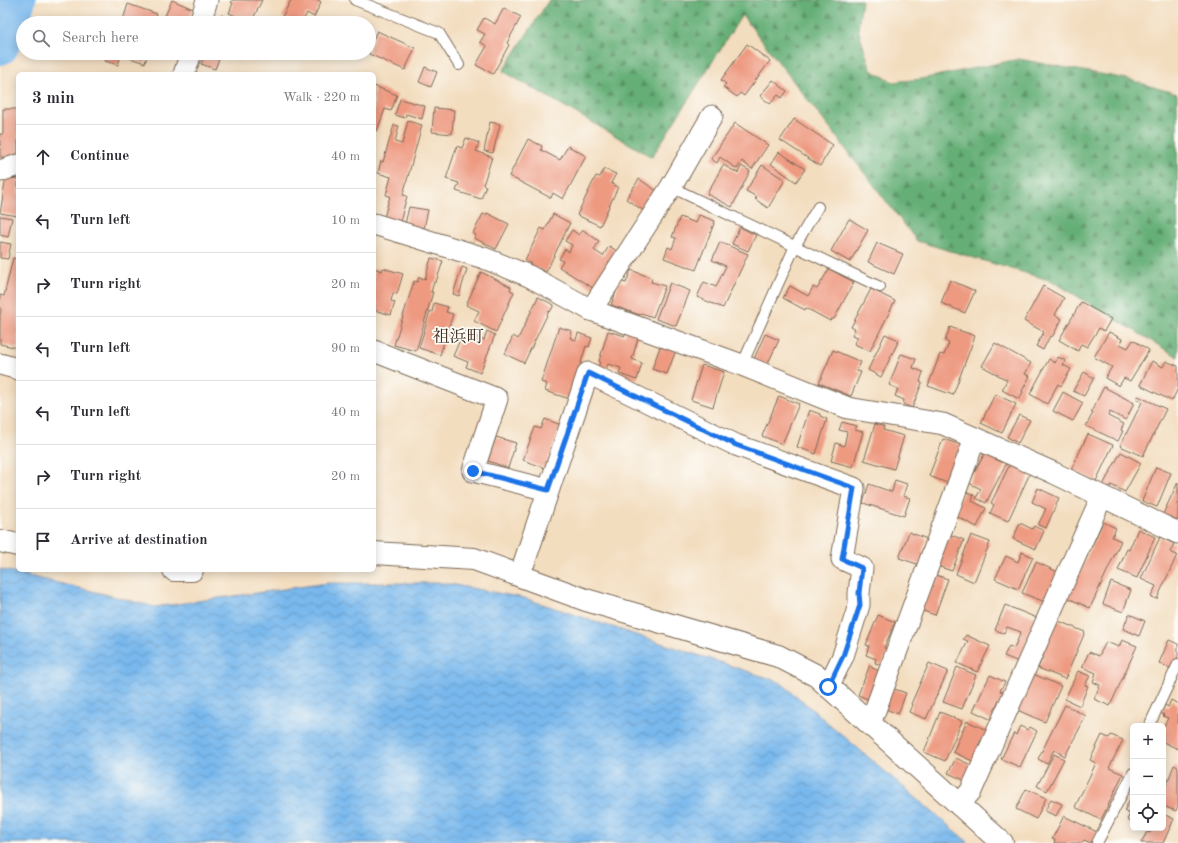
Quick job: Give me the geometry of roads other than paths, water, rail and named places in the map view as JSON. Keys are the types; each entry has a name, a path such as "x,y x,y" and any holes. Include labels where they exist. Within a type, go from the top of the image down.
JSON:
{"street":[{"path":"202,16 207,0"},
{"path":"185,72 189,60"},
{"path":"591,310 671,187 712,116"},
{"path":"0,171 16,166"},
{"path":"376,225 484,258 529,276 591,310 742,365 848,408 943,424 1054,473 1178,533"},
{"path":"376,352 498,399 473,471 548,490"},
{"path":"0,364 16,368"},
{"path":"524,563 588,373 736,445 854,488 842,559 862,568 859,593 860,605 843,656 828,687"},
{"path":"870,724 975,438"},
{"path":"959,804 971,791 1102,496"},
{"path":"0,541 16,545"},
{"path":"376,553 474,559 586,600 778,656 817,676 1002,843"}],"lane":[{"path":"355,0 439,33 459,64"},
{"path":"671,187 880,287"},
{"path":"742,365 795,246 818,207"},
{"path":"1150,723 1178,664"},
{"path":"1097,843 1130,779"}],"water":[{"path":"0,569 155,607 328,583 444,583 524,598 780,682 969,843 0,843"}],"waterway":[{"path":"0,46 17,0"}],"district":[{"name":"祖浜町","path":"458,336"}]}
